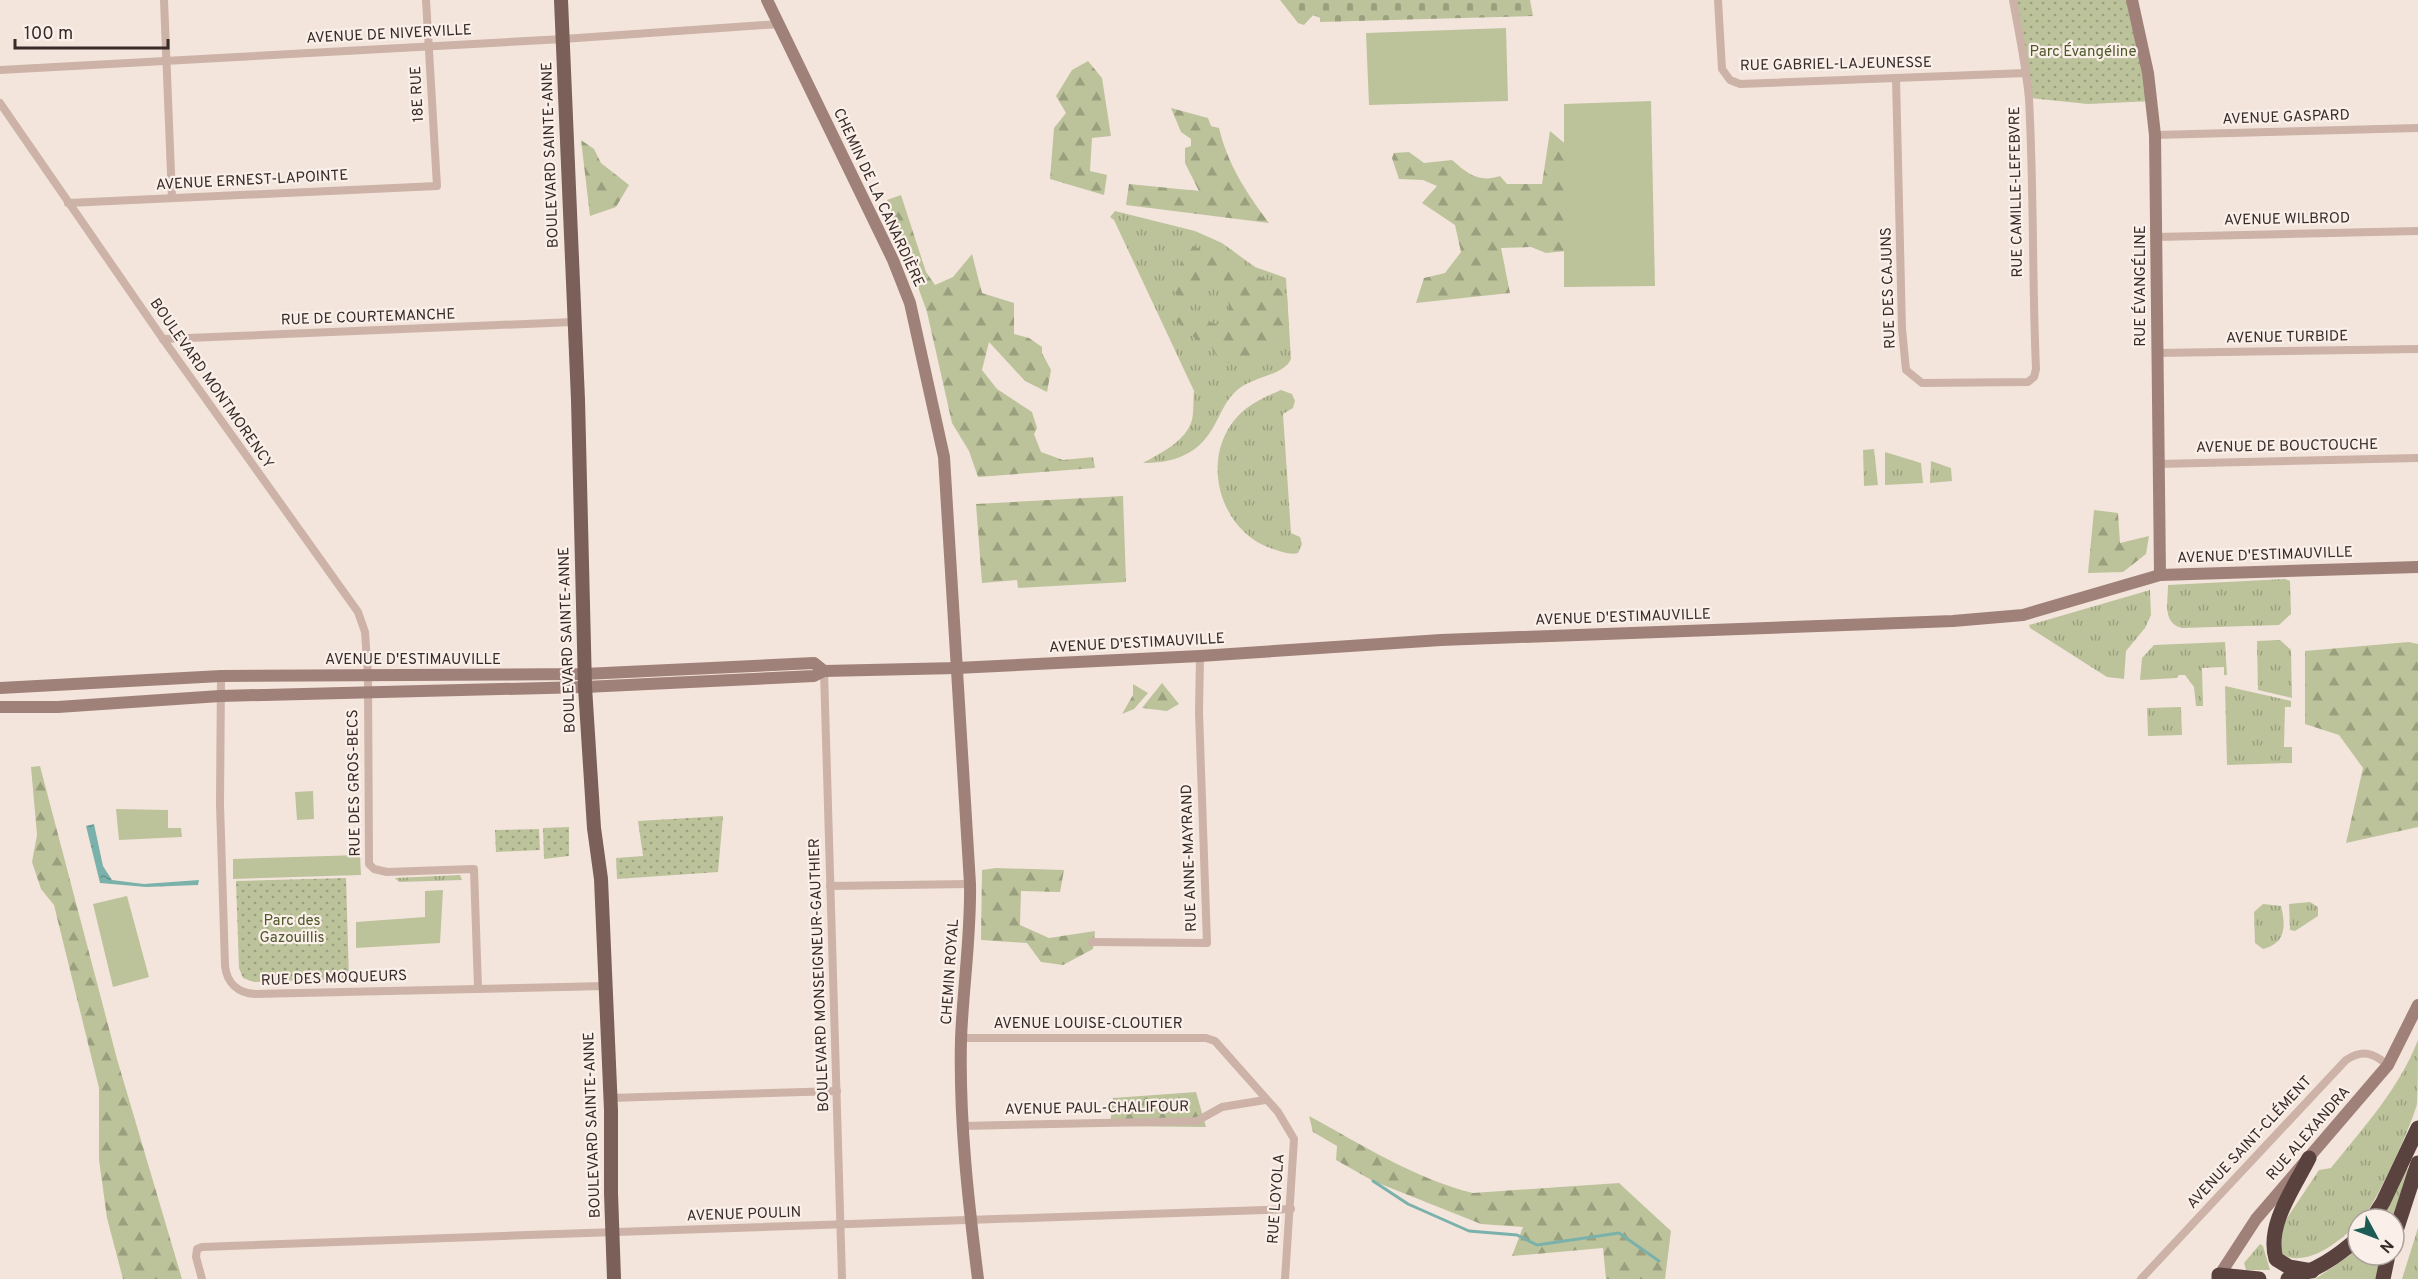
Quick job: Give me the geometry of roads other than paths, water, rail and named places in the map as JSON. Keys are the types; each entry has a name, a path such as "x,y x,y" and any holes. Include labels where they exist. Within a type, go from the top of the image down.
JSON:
{"highway":[{"path":"2380,1207 2418,1128"},
{"path":"2309,1158 2277,1222 2271,1244 2276,1259 2289,1267 2312,1271"},
{"path":"2404,1207 2418,1163"},
{"path":"2288,1279 2312,1271 2346,1249"},
{"path":"2220,1278 2259,1279"}],"main road":[{"name":"BOULEVARD SAINTE-ANNE","path":"561,0 578,400 585,681 594,828 601,879 610,1098 614,1279"},
{"name":"CHEMIN DE LA CANARDIÈRE","path":"767,0 877,223 910,303 944,457 957,668"},
{"name":"RUE ÉVANGÉLINE","path":"2132,0 2150,82 2155,135 2160,575"},
{"name":"AVENUE D'ESTIMAUVILLE","path":"0,707 58,707 220,696 585,681 814,663 824,671 957,668 1200,656 1441,640 2012,616 2160,575 2418,567"},
{"name":"CHEMIN ROYAL","path":"957,668 970,884 970,930 961,1038 961,1125 978,1279"},
{"name":"AVENUE D'ESTIMAUVILLE","path":"0,688 221,676 368,676 585,681"},
{"name":"RUE ALEXANDRA","path":"2220,1278 2256,1219 2388,1065 2418,1005"}],"street":[{"path":"164,0 172,198"},
{"name":"18E RUE","path":"426,0 437,186"},
{"name":"RUE GABRIEL-LAJEUNESSE","path":"1718,0 1722,69 1730,80 1740,84 2026,73"},
{"name":"RUE CAMILLE-LEFEBVRE","path":"2013,0 2026,73 2032,174 2031,267 2036,369 2034,377 2028,382"},
{"name":"AVENUE DE NIVERVILLE","path":"0,70 429,47 780,24"},
{"name":"RUE DES CAJUNS","path":"1896,78 1902,329 1906,370 1922,383 2028,382"},
{"name":"BOULEVARD MONTMORENCY","path":"0,103 163,339 358,612 365,632 368,691"},
{"name":"AVENUE GASPARD","path":"2155,135 2418,128"},
{"name":"AVENUE ERNEST-LAPOINTE","path":"68,203 437,186"},
{"name":"AVENUE WILBROD","path":"2156,237 2418,231"},
{"name":"RUE DE COURTEMANCHE","path":"163,339 573,322"},
{"name":"AVENUE TURBIDE","path":"2156,353 2418,349"},
{"name":"AVENUE DE BOUCTOUCHE","path":"2157,464 2418,458"},
{"name":"RUE ANNE-MAYRAND","path":"1092,942 1207,943 1199,721 1200,656"},
{"name":"BOULEVARD MONSEIGNEUR-GAUTHIER","path":"824,671 842,1279"},
{"name":"RUE DES MOQUEURS","path":"221,676 220,804 225,954 226,974 233,985 243,992 255,994 606,986"},
{"name":"RUE DES GROS-BECS","path":"368,691 369,864 377,870 387,872 474,869 478,988"},
{"path":"830,886 970,884"},
{"name":"AVENUE LOUISE-CLOUTIER","path":"961,1038 1206,1038 1215,1041"},
{"name":"RUE LOYOLA","path":"1215,1041 1278,1112 1294,1139 1285,1279"},
{"name":"AVENUE SAINT-CLÉMENT","path":"2141,1279 2346,1060 2365,1052 2376,1055 2388,1065"},
{"path":"610,1098 837,1092"},
{"name":"AVENUE PAUL-CHALIFOUR","path":"961,1125 1197,1120 1222,1107 1265,1100"},
{"name":"AVENUE POULIN","path":"202,1279 196,1257 197,1249 970,1218 1291,1209"}],"water":[{"path":"94,824 103,866 112,880 144,884 199,880 198,885 146,887 100,883 86,826"}],"waterway":[{"path":"1373,1181 1408,1204 1469,1231 1517,1235 1537,1245 1619,1233 1659,1261"}],"park label":[{"name":"Parc Évangéline","path":"2083,52"},
{"name":"Parc des Gazouillis","path":"292,930"}]}
